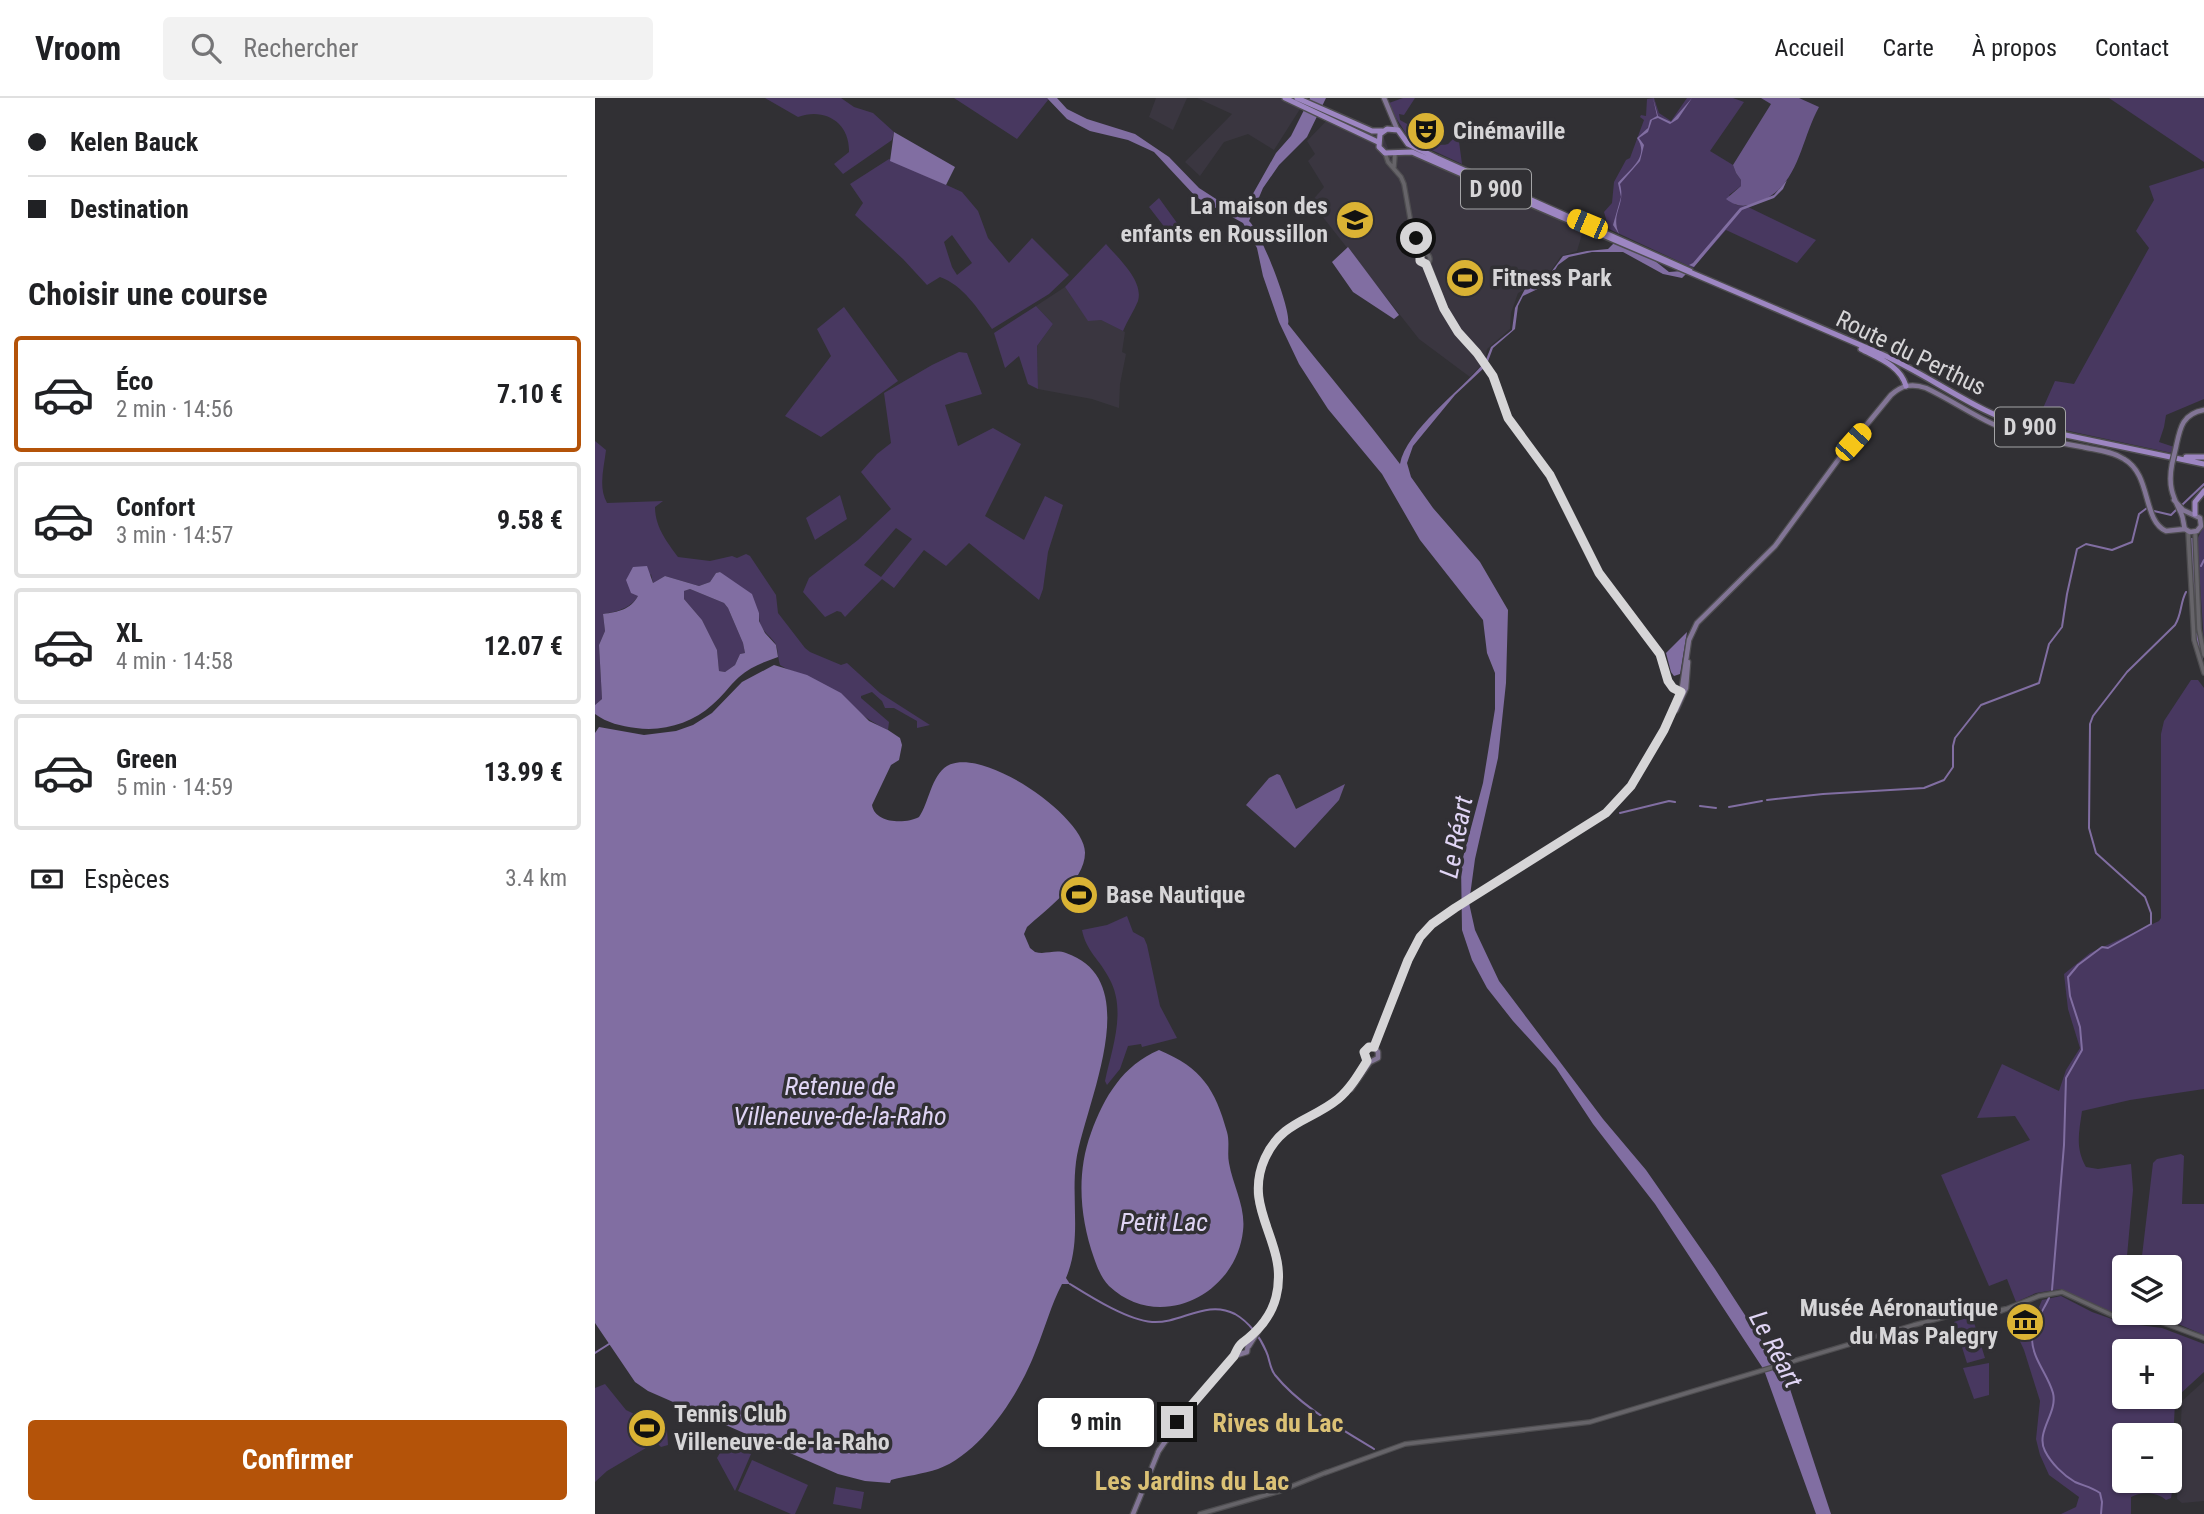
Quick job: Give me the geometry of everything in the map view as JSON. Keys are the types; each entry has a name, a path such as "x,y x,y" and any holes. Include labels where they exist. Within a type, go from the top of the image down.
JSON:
{"main road":[{"path":"1285,98 1372,131 1398,130"},
{"path":"1297,98 1303,103"},
{"path":"1323,112 1378,142 1385,153 1398,153 1404,139 1384,98"},
{"path":"1378,142 1390,123 1390,113"},
{"name":"Route du Perthus","path":"1404,139 1408,144 1447,163 1896,361 2019,425 2204,464"},
{"name":"Route du Perthus","path":"1398,153 1412,152 1569,222 1690,271"},
{"path":"1853,342 1891,365 1900,373 1906,386"},
{"path":"1277,1247 1266,1224 1260,1200 1260,1172 1272,1145 1286,1130 1353,1087 1368,1061 1378,1058 1375,1048 1416,943 1432,924 1455,908 1606,813 1631,786 1679,704 1693,629 1775,546 1841,456 1891,395 1906,386 1926,388 2007,430 2125,458 2141,478 2156,525 2166,531 2195,532 2201,523 2200,518 2183,510 2174,500"},
{"path":"2187,530 2170,486 2172,464 2180,427 2189,415 2204,412"},
{"path":"2166,456 2204,457"},
{"path":"2152,514 2167,529 2177,528 2193,514 2195,502 2204,491"},
{"path":"1664,730 1683,690"},
{"path":"1368,1061 1364,1056 1365,1050 1375,1048"},
{"path":"1240,1350 1247,1352 1247,1344 1269,1314 1280,1276 1277,1247 1260,1200"},
{"path":"1133,1514 1158,1452 1194,1402 1240,1350 1241,1344 1247,1344"},
{"path":"1158,1452 1179,1421"}],"street":[{"path":"1385,153 1388,162 1395,169"},
{"path":"1398,153 1393,163 1404,184 1420,261 1427,264 1450,318 1493,376 1508,418 1550,475 1599,573 1660,654 1668,681 1683,690"},
{"path":"1416,238 1430,258 1427,264"},
{"path":"1421,256 1427,254"},
{"path":"2187,530 2194,640 2204,673"},
{"path":"2195,532 2199,629 2204,655"},
{"path":"1200,1514 1280,1491 1405,1444 1590,1422 1914,1325 1979,1308 1996,1311 2005,1309 2039,1296 2062,1292 2112,1315 2171,1324 2204,1338"}],"shaded area":[{"path":"765,98 841,98 854,107 873,113 894,132 892,140 843,174 834,164 849,152 848,142 845,133 834,120 817,114 798,117"},
{"path":"954,98 1047,98 1048,100 1017,139"},
{"path":"1156,98 1187,98 1173,130 1149,117"},
{"path":"1197,98 1307,98 1274,150 1248,134 1224,142 1200,176 1185,162 1232,114"},
{"path":"1403,98 1415,98 1404,115 1399,114 1400,120 1414,132 1420,131 1428,141 1440,145 1448,144 1458,134 1462,164 1410,140 1389,103"},
{"path":"1654,98 1659,113 1671,121 1687,98 1733,98 1744,102 1710,151 1733,165 1741,180 1741,186 1729,195 1736,205 1746,206 1816,240 1797,263 1726,230 1693,268 1609,229 1604,212 1612,203 1614,182 1626,160 1630,158 1644,120 1640,117 1646,116 1647,99"},
{"path":"1761,98 1799,98 1819,107 1797,162 1781,187 1756,203 1737,205 1726,199 1741,186 1741,180 1733,165 1771,104"},
{"path":"2109,98 2204,98 2204,162"},
{"path":"1331,116 1384,138 1394,164 1396,156 1410,153 1583,231 1577,251 1561,256 1546,278 1518,293 1511,313 1510,329 1487,349 1485,361 1470,377 1419,339 1311,202 1324,187 1308,161 1315,154 1307,141"},
{"path":"889,159 962,192 978,211 988,238 1009,263 1032,238 1069,275 1049,294 992,329 970,299 956,286 940,277 927,285 855,215 863,203 850,184","holes":["952,235 972,263 957,275 944,242"]},
{"path":"2204,168 2204,399 2166,415 2159,442 2174,447 2172,453 2036,424 2055,381 2074,384 2149,248 2136,231 2154,200 2149,186"},
{"path":"1159,198 1185,234 1176,242 1149,207"},
{"path":"1106,244 1129,270 1139,293 1138,301 1123,331 1101,320 1088,321 1065,287"},
{"path":"1065,287 1088,320 1101,320 1125,332 1122,352 1126,354 1119,408 1092,399 1038,389 1037,346 1053,324 1036,306"},
{"path":"1036,306 1053,324 1037,346 1038,389 1028,384 1019,356 1005,368 994,333"},
{"path":"844,307 898,381 821,437 785,416 831,356 817,329"},
{"path":"959,352 967,353 982,394 945,405 958,446 993,428 1021,444 985,516 1024,540 1045,496 1063,505 1048,552 1039,600 969,543 946,566 924,550 894,588 882,579 845,617 837,611 825,617 803,592 809,578 858,540 891,509 861,472 891,443 884,393","holes":["896,528 912,539 881,577 864,565"]},
{"path":"595,441 606,450 602,484 607,503 663,501 655,507 657,521 662,534 678,557 710,561 732,556 737,558 746,554 750,556 776,595 778,613 805,648 841,665 847,663 880,693 930,725 917,728 917,721 894,708 885,708 872,692 861,696 889,722 888,730 869,720 815,680 780,665 776,644 761,626 759,613 720,572 716,573 710,582 699,586 665,576 653,583 651,574 633,602 622,609 603,614 605,631 599,645 602,699 595,705"},
{"path":"840,495 847,519 815,540 806,518"},
{"path":"2204,525 2204,642 2197,540"},
{"path":"690,589 724,603 743,643 745,653 740,654 735,665 725,672 719,671 717,650 702,620 684,599 684,591"},
{"path":"2191,680 2198,680 2204,688 2204,1089 2130,1100 2082,1111 2079,1146 2086,1167 2098,1169 2131,1164 2133,1190 2127,1255 2112,1255 2112,1312 2061,1289 2036,1293 2016,1302 2007,1279 1989,1286 1941,1175 2030,1140 2015,1116 1977,1118 2002,1064 2059,1091 2066,1070 2080,1048 2068,1009 2064,974 2090,953 2161,918 2161,734 2164,721"},
{"path":"1280,775 1296,809 1345,784 1339,800 1295,848 1246,805 1269,778"},
{"path":"1127,916 1133,932 1144,938 1147,945 1160,1006 1177,1038 1142,1047 1141,1044 1128,1046 1120,1069 1107,1085 1105,1081 1116,1029 1117,1003 1109,978 1087,944 1082,930 1107,925"},
{"path":"2181,1154 2184,1156 2182,1204 2204,1204 2204,1335 2180,1325 2182,1255 2142,1255 2153,1163 2157,1159"},
{"path":"2061,1296 2112,1319 2112,1325 2162,1328 2204,1344 2204,1372 2182,1392 2182,1339 2112,1339 2112,1409 2175,1409 2174,1423 2112,1423 2112,1493 2149,1493 2131,1497 2131,1514 2061,1514 2076,1507 2079,1497 2049,1475 2040,1455 2036,1439 2040,1401 2017,1335 2027,1336 2042,1300"},
{"path":"1972,1316 1985,1358 1967,1363 1954,1322"},
{"path":"1989,1363 1989,1395 1974,1399 1963,1368"},
{"path":"2204,1381 2204,1501 2182,1503 2177,1499 2177,1493 2182,1493 2182,1401"},
{"path":"605,1384 626,1410 667,1430 668,1445 661,1447 656,1442 607,1471 595,1482 595,1388"},
{"path":"725,1444 751,1454 735,1491 717,1458"},
{"path":"752,1460 808,1485 795,1514 738,1491"},
{"path":"836,1487 864,1492 861,1509 833,1504"},
{"path":"2149,1493 2172,1493 2171,1498 2166,1500"}],"water":[{"path":"1047,98 1057,98 1067,109 1087,119 1135,134 1169,157 1199,188 1241,215 1276,153 1291,136 1310,98 1326,98 1307,137 1279,165 1263,188 1249,221 1275,272 1288,324 1400,464 1404,451 1423,425 1483,364 1485,367 1455,395 1413,446 1407,463 1411,477 1433,508 1480,562 1508,610 1506,683 1498,758 1475,859 1469,903 1475,930 1499,981 1603,1119 1646,1170 1780,1369 1789,1386 1831,1514 1816,1514 1764,1370 1655,1204 1593,1124 1556,1068 1487,988 1472,960 1462,930 1461,865 1483,783 1495,709 1495,673 1487,653 1483,620 1420,540 1382,474 1328,409 1299,364 1279,322 1263,276 1257,248 1243,223 1196,197 1154,152 1128,140 1090,131 1067,119"},
{"path":"1653,98 1658,116 1671,122 1692,98 1678,119 1670,124 1658,118 1652,120 1648,132 1639,138 1644,145 1640,161 1620,184 1621,197 1618,183 1640,157 1637,138 1648,128 1650,120 1657,116"},
{"path":"894,132 955,167 946,185 890,161"},
{"path":"1787,180 1774,198 1742,210 1694,267 1689,265 1740,208 1774,195"},
{"path":"1621,197 1616,220 1619,234 1613,225"},
{"path":"1614,243 1650,257 1669,272 1687,273 1682,278 1663,274 1623,252 1592,252 1569,257 1558,265 1546,285 1523,296 1518,306 1515,329 1493,348 1487,364 1485,362 1491,347 1512,330 1515,308 1525,289 1543,283 1563,256 1608,249"},
{"path":"1348,247 1399,315 1394,319 1353,292 1332,262"},
{"path":"2190,538 2193,538 2197,612 2204,670 2194,632"},
{"path":"647,566 653,583 665,576 699,586 710,582 716,573 720,572 752,594 759,621 776,645 778,657 748,670 716,702 695,717 677,725 656,729 636,728 614,724 595,714 595,705 602,699 599,645 605,631 603,614 619,611 635,601 638,596 631,593 626,580 633,567","holes":["690,589 724,603 745,653 740,654 735,665 725,672 719,671 717,650 702,620 684,599 684,591"]},
{"path":"1687,632 1680,674 1674,676 1666,653"},
{"name":"Retenue de Villeneuve-de-la-Raho","path":"774,665 807,675 841,693 869,721 900,738 902,745 899,760 891,765 872,805 879,816 892,821 907,821 919,817 937,776 947,766 963,762 1006,775 1051,804 1069,821 1081,838 1085,853 1079,874 1072,884 1027,927 1024,934 1030,948 1035,952 1066,953 1090,968 1103,989 1107,1016 1105,1047 1076,1162 1074,1249 1066,1278 1070,1284 1062,1284 1021,1384 984,1435 954,1461 932,1471 891,1480 890,1483 865,1481 838,1474 648,1391 635,1382 595,1323 595,733 599,727 644,735 676,731 693,725 712,713 742,682"},
{"name":"Petit Lac","path":"1159,1050 1186,1064 1212,1092 1228,1136 1229,1163 1243,1222 1237,1254 1226,1273 1211,1289 1192,1300 1172,1306 1150,1306 1129,1300 1106,1283 1089,1243 1082,1196 1086,1149 1102,1107 1125,1073 1146,1056"}],"waterway":[{"path":"2182,505 2204,484"},
{"path":"1767,800 1924,788 1944,780 1953,767 1955,738 1981,705 2039,683 2049,644 2062,627 2077,549 2086,544 2112,550 2132,542 2139,514 2147,508"},
{"path":"2154,511 2171,515 2176,510"},
{"path":"2201,566 2204,560"},
{"path":"2052,1290 2064,1145 2066,1078 2082,1050 2080,1027 2070,996 2068,977 2078,965 2102,947 2108,948 2151,924 2151,913 2145,897 2096,853 2089,828 2090,724 2093,716 2127,672 2175,625 2186,592"},
{"path":"1620,813 1669,801 1675,802"},
{"path":"1729,807 1762,801"},
{"path":"1700,806 1716,808"},
{"path":"1070,1284 1109,1307 1152,1322 1163,1322 1214,1309 1235,1314 1257,1335 1273,1372 1296,1397 1374,1449"},
{"path":"2049,1298 2036,1323 2032,1338 2037,1360 2048,1379 2054,1400 2044,1430 2043,1444 2045,1451 2062,1472 2075,1482 2100,1493 2101,1514"},
{"path":"595,1353 609,1344"}],"place":[{"name":"Cinémaville","path":"1426,131"},
{"name":"La maison des enfants en Roussillon","path":"1355,220"},
{"name":"Fitness Park","path":"1465,278"},
{"name":"Base Nautique","path":"1079,895"},
{"name":"Musée Aéronautique du Mas Palegry","path":"2025,1322"},
{"name":"Tennis Club Villeneuve-de-la-Raho","path":"647,1428"}],"district":[{"name":"Rives du Lac","path":"1278,1423"},
{"name":"Les Jardins du Lac","path":"1192,1481"}],"route":[{"path":"1177,1422 1234,1356 1240,1345 1254,1335 1269,1314 1276,1297 1278,1257 1260,1208 1258,1194 1259,1174 1272,1145 1296,1122 1338,1099 1358,1075 1367,1061 1364,1052 1369,1047 1374,1047 1412,951 1426,930 1455,908 1597,820 1618,802 1631,786 1664,730 1681,692 1677,692 1668,681 1660,654 1599,573 1550,475 1508,418 1493,376 1458,332 1444,309 1426,264 1420,261 1416,238"}],"water label":[{"name":"Le Réart","path":"1456,837"},
{"name":"Le Réart","path":"1776,1349"}]}
